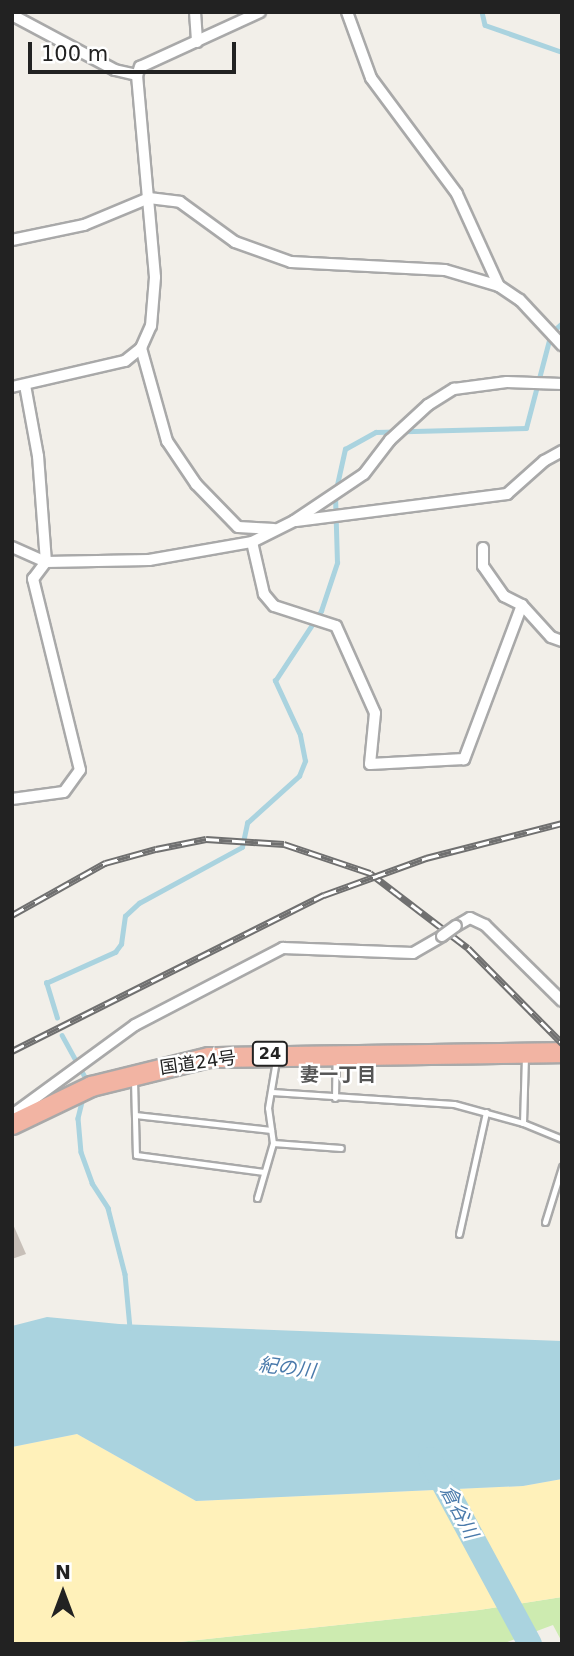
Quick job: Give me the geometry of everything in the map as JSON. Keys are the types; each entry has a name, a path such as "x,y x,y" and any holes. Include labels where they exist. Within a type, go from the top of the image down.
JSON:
{"highway":[{"name":"国道24号","path":"12,1124 92,1086 208,1057 562,1052"}],"street":[{"path":"194,12 197,43"},
{"path":"12,387 125,361 141,348 151,326 155,277 136,75 140,67 260,12"},
{"path":"346,13 371,78 457,194 499,286"},
{"path":"12,15 115,70 136,75"},
{"path":"12,240 84,225 149,198 180,202 235,242 291,262 445,270 499,286 520,300 562,345"},
{"path":"141,348 167,441 196,484 238,527 278,530"},
{"path":"12,547 46,562 149,560 252,542 294,521 364,474 390,440 428,405 454,389 507,382 562,384"},
{"path":"12,799 64,792 80,770 33,579 46,562 38,456 25,385"},
{"path":"294,521 507,494 544,461 562,452"},
{"path":"252,542 264,594 274,606 336,626 375,713 370,764 464,760 522,605"},
{"path":"483,548 483,566 504,596 522,605 551,637 562,641"},
{"path":"12,1115 37,1095 86,1065 135,1025 283,948 413,953 470,918 485,925 562,1001"}],"lane":[{"path":"523,1123 533,1052"},
{"path":"257,1198 273,1143 272,1092 277,1054"},
{"path":"335,1098 336,1054"},
{"path":"133,1074 136,1155 264,1172"},
{"path":"272,1092 454,1104 523,1123 562,1139"},
{"path":"459,1234 486,1112"},
{"path":"135,1115 271,1130"},
{"path":"273,1143 341,1147"},
{"path":"545,1222 562,1167"}],"green space":[{"path":"562,1597 562,1642 553,1625 502,1644 161,1644 479,1610"}],"sand":[{"path":"77,1434 196,1501 523,1486 562,1479 562,1597 479,1610 161,1644 12,1644 12,1447"}],"water":[{"name":"紀の川","path":"47,1317 119,1324 562,1341 562,1479 523,1486 196,1501 77,1434 12,1447 12,1326"}],"building":[{"path":"12,1222 26,1254 12,1259"}],"waterway":[{"path":"482,12 485,25 562,52"},
{"path":"57,1018 46,983 115,952 121,944 125,916 139,903 242,847 247,823 299,776 305,761 300,735 275,681 321,611 337,563 335,494 345,449 376,432 526,428 551,333 562,323"},
{"path":"62,1035 84,1075"},
{"path":"83,1098 78,1118 81,1152 92,1183 108,1208 125,1274 130,1328"},
{"name":"倉谷川","path":"430,1459 530,1644"}],"railway":[{"path":"12,1051 324,895 426,858 562,823"},
{"path":"12,915 105,863 156,849 206,839 284,844 370,873 468,948 562,1043"}],"district":[{"name":"妻一丁目","path":"338,1075"}]}
